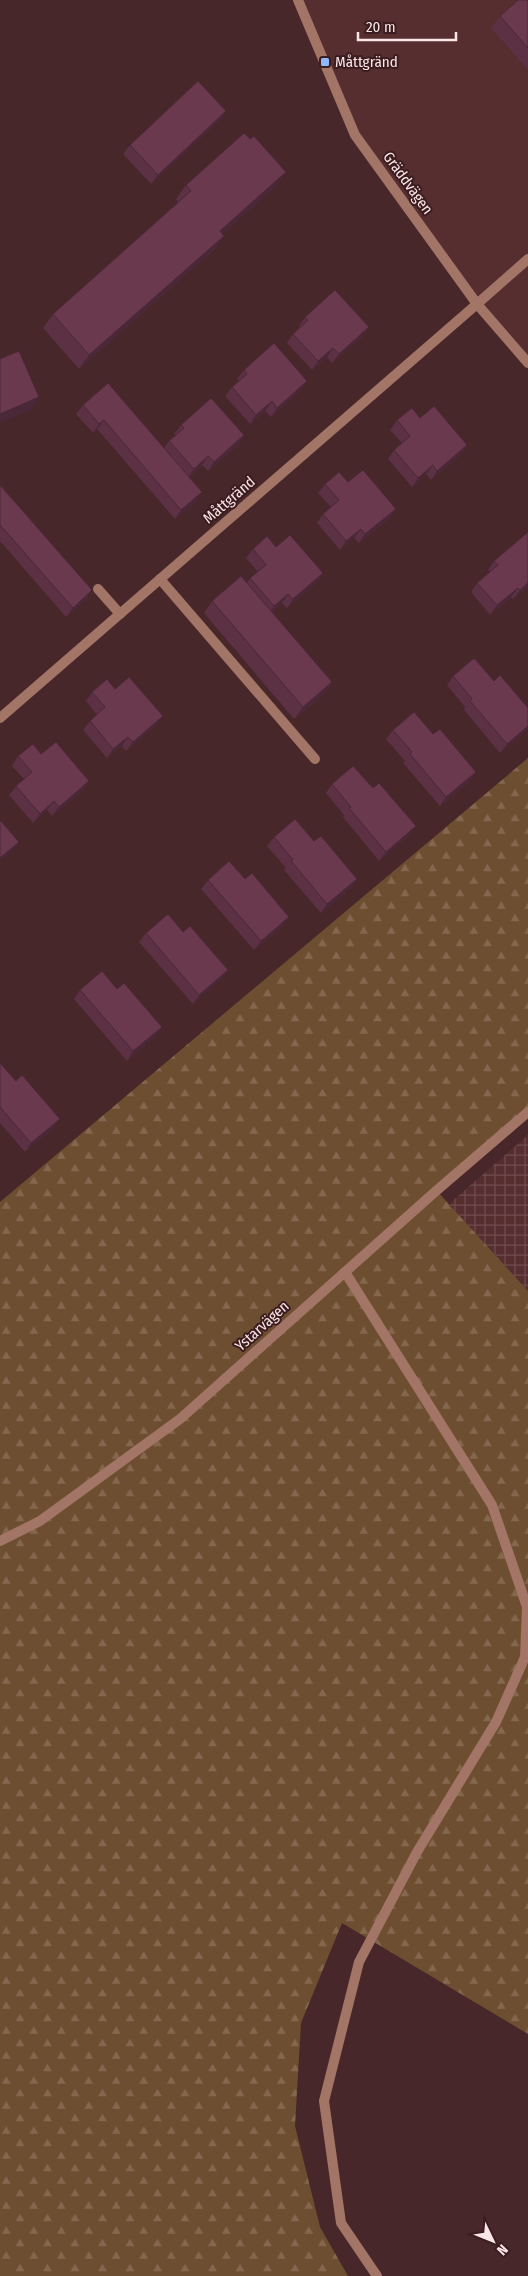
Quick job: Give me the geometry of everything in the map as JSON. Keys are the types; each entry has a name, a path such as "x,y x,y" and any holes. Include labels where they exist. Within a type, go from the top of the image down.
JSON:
{"street":[{"name":"Gräddvägen","path":"298,0 355,135 477,304 528,363"},
{"name":"Måttgränd","path":"0,718 528,259"},
{"path":"160,579 315,759"},
{"path":"98,589 120,614"},
{"name":"Ystarvägen","path":"0,1541 40,1521 180,1419 528,1112"},
{"path":"345,1272 492,1505 527,1607 525,1657 496,1722 417,1852 359,1962 324,2101 340,2223 377,2276"}],"shaded area":[{"path":"297,0 528,0 528,363 355,135"},
{"path":"528,1135 528,1291 449,1204"}],"green space":[{"path":"528,758 528,1112 437,1191 528,1291 528,2034 342,1923 301,2023 295,2126 320,2227 348,2276 0,2276 0,1202"}],"building":[{"path":"518,0 528,0 528,48 500,16"},
{"path":"198,81 226,111 158,175 130,145"},
{"path":"244,133 250,139 254,136 286,172 220,231 224,236 89,355 53,314 191,191 186,185"},
{"path":"335,290 369,327 339,354 333,348 318,361 293,334 308,320 305,317"},
{"path":"274,343 307,381 277,408 272,401 256,415 232,387 247,374 244,370"},
{"path":"19,351 39,397 0,414 0,359"},
{"path":"108,383 202,492 181,510 104,420 99,424 83,405"},
{"path":"211,398 244,435 214,462 208,456 194,469 169,441 184,428 181,425"},
{"path":"434,406 467,445 437,471 433,465 418,478 394,450 410,436 397,420 412,408 420,418"},
{"path":"363,470 396,509 365,534 361,529 346,541 323,514 339,500 325,484 339,472 348,482"},
{"path":"0,485 92,590 73,608 0,525"},
{"path":"528,532 528,583 520,590 518,588 497,605 477,583 498,565 494,561"},
{"path":"290,535 323,573 293,599 288,594 274,606 250,578 266,565 253,549 267,536 276,547"},
{"path":"241,576 332,682 303,707 212,601"},
{"path":"474,658 494,681 500,675 528,708 528,726 507,744 470,701 472,699 453,676"},
{"path":"129,677 163,716 133,742 128,737 113,749 90,721 105,707 92,692 107,679 115,689"},
{"path":"414,712 433,734 440,729 476,772 446,797 410,754 412,752 393,730"},
{"path":"56,742 89,781 59,807 54,801 40,814 16,786 32,772 18,756 33,744 41,754"},
{"path":"353,766 373,788 379,783 416,826 386,852 349,808 351,807 332,784"},
{"path":"295,819 314,841 321,836 357,879 327,904 291,861 293,860 274,837"},
{"path":"0,820 19,842 0,858"},
{"path":"229,861 245,879 252,873 289,917 261,941 208,880"},
{"path":"168,914 183,932 190,926 228,970 199,995 146,933"},
{"path":"102,971 117,989 124,983 162,1027 133,1051 80,990"},
{"path":"0,1063 16,1081 22,1075 60,1119 31,1143 0,1107"}],"place":[{"name":"Måttgränd","path":"325,62"}]}
